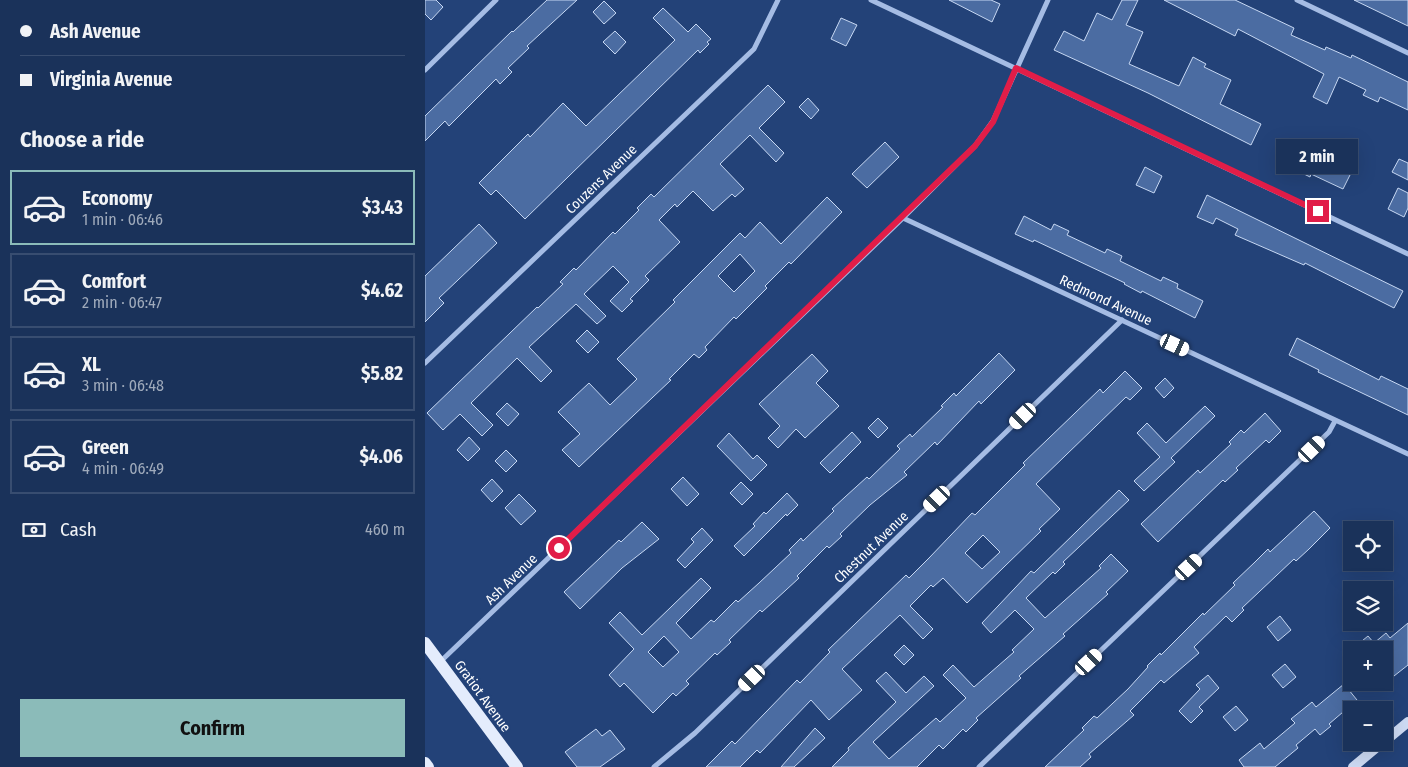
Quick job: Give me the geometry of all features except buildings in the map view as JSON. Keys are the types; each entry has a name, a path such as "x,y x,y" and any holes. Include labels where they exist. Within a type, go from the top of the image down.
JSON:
{"main road":[{"name":"Gratiot Avenue","path":"425,643 517,767"},
{"path":"425,763 428,767"}],"street":[{"path":"425,70 496,0"},
{"name":"Couzens Avenue","path":"425,363 754,49 777,0"},
{"path":"871,0 1408,254"},
{"name":"Ash Avenue","path":"439,662 903,218 975,146 993,122 1048,0"},
{"path":"1297,0 1408,53"},
{"name":"Redmond Avenue","path":"903,218 1408,454"},
{"name":"Chestnut Avenue","path":"654,767 695,733 1122,320"},
{"path":"979,767 1329,432 1335,421"},
{"path":"1393,734 1408,722"},
{"path":"1353,767 1372,751"}],"route":[{"path":"559,548 903,218 975,146 993,122 1016,68 1318,211"}]}
